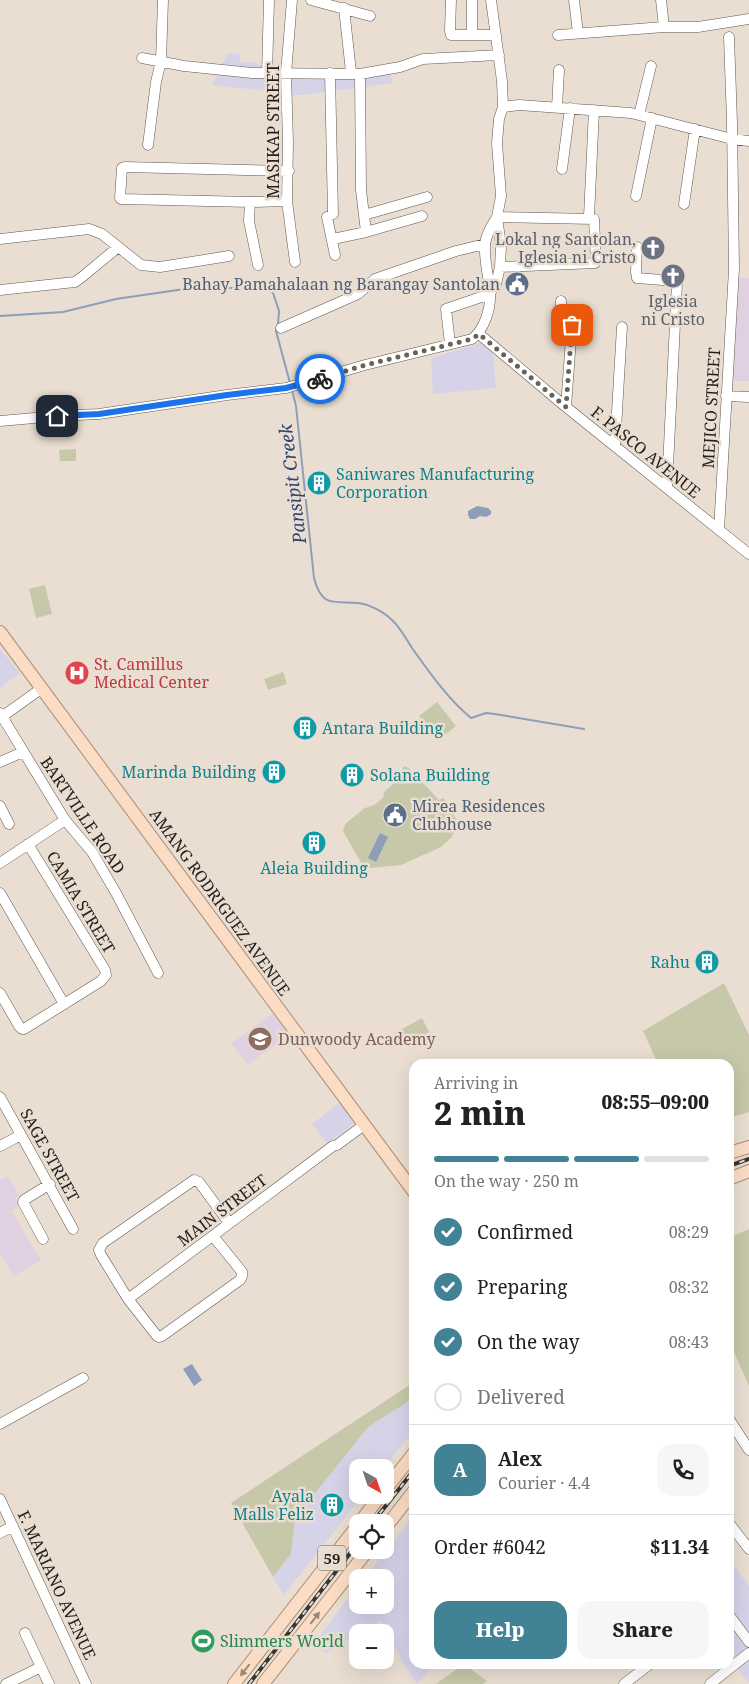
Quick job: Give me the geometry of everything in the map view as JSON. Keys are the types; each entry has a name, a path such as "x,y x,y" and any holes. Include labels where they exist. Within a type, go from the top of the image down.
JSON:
{"main road":[{"name":"AMANG RODRIGUEZ AVENUE","path":"0,632 409,1185"},
{"path":"734,1152 749,1147"},
{"path":"734,1177 749,1171"},
{"path":"394,1479 409,1459"},
{"path":"394,1517 409,1498"},
{"path":"394,1502 402,1507"},
{"name":"59","path":"367,1514 376,1504"},
{"name":"59","path":"234,1684 349,1537"},
{"name":"59","path":"263,1684 361,1559"}],"street":[{"path":"148,145 156,82 161,61 164,0"},
{"path":"267,74 269,0"},
{"name":"MASIKAP STREET","path":"292,0 286,73 289,171 287,201 295,262"},
{"path":"451,0 450,34 496,35"},
{"path":"472,0 472,34"},
{"path":"0,421 99,414 292,387 365,365 472,339 479,334 484,322 490,294 496,284 500,267 501,246 498,217 501,196 498,137 499,119 503,107 502,81 491,0"},
{"path":"574,0 578,34"},
{"path":"661,0 664,27"},
{"path":"318,1 348,6 370,16"},
{"path":"348,6 355,73 366,232"},
{"path":"558,35 664,27 698,27 749,19"},
{"name":"MEJICO STREET","path":"719,530 734,270 729,37"},
{"path":"142,58 184,66 267,74 355,73 400,67 423,59 499,55"},
{"path":"639,115 651,66"},
{"path":"557,107 559,70"},
{"path":"330,73 330,216 335,254"},
{"path":"503,107 519,105 557,107 639,115 732,139 749,141"},
{"path":"562,169 570,108"},
{"path":"589,217 594,110"},
{"path":"636,196 652,118"},
{"path":"684,204 695,129"},
{"path":"287,201 120,200 122,168 125,167 289,171"},
{"path":"364,215 427,197"},
{"path":"250,202 249,221 258,265"},
{"path":"332,239 366,232 422,216"},
{"path":"498,217 558,219 589,217 594,219 595,263 500,267"},
{"path":"490,294 485,244 492,224 498,217"},
{"path":"0,239 89,229 102,234 117,248 141,265 160,267 229,256"},
{"path":"281,328 358,294 375,279 456,251 485,244"},
{"path":"637,247 637,278 670,280 677,283 667,487"},
{"path":"0,290 75,282 117,248"},
{"path":"450,344 446,309 490,294"},
{"path":"561,301 561,321 572,325 566,407"},
{"path":"615,446 622,327"},
{"name":"F. PASCO AVENUE","path":"479,334 566,407 749,554"},
{"path":"726,396 749,397"},
{"name":"BARTVILLE ROAD","path":"42,688 2,715 65,820 92,852 158,973"},
{"path":"0,762 23,752"},
{"path":"0,806 8,824"},
{"path":"0,863 65,820"},
{"name":"CAMIA STREET","path":"28,844 105,970 106,975 101,981 64,1004"},
{"path":"0,893 64,1004 27,1028 22,1029 0,993"},
{"name":"SAGE STREET","path":"0,1097 50,1184 73,1229"},
{"name":"MAIN STREET","path":"128,1298 333,1146 334,1141 363,1123"},
{"path":"0,1146 21,1135"},
{"path":"212,1236 242,1272 240,1280 162,1336 157,1336 128,1298 99,1250 103,1244 194,1180 199,1182 229,1223"},
{"path":"43,1238 23,1205 24,1200 50,1184"},
{"path":"0,1424 83,1378"},
{"path":"734,1427 749,1450"},
{"name":"F. MARIANO AVENUE","path":"0,1499 86,1684"},
{"path":"0,1533 13,1526"},
{"path":"734,1530 749,1549"},
{"path":"734,1622 749,1642"},
{"path":"25,1633 49,1684"},
{"path":"734,1665 749,1653"},
{"path":"6,1684 41,1667"},
{"path":"624,1684 644,1669"},
{"path":"710,1684 729,1669"}],"shaded area":[{"path":"229,53 239,54 241,63 255,62 267,71 354,71 389,66 393,83 301,95 286,95 285,93 212,85"},
{"path":"737,278 749,278 749,381 731,381"},
{"path":"481,343 493,353 496,388 433,394 431,358"},
{"path":"0,649 20,673 0,688"},
{"name":"Dunwoody Academy","path":"273,1013 289,1034 248,1065 231,1044"},
{"path":"339,1103 355,1123 327,1144 312,1124"},
{"path":"7,1176 19,1195 14,1199 19,1206 11,1211 41,1260 14,1276 0,1253 0,1180"},
{"path":"409,1401 409,1436 390,1459 349,1459 349,1504 356,1504 284,1595 273,1577 291,1554 295,1518 368,1427"},
{"path":"409,1522 409,1669 430,1669 417,1684 394,1645 394,1624 383,1624 381,1620 374,1624 349,1624 349,1640 325,1654 317,1639 349,1597 349,1614 394,1614 394,1569 371,1569 379,1559 394,1559 394,1541"},
{"path":"734,1566 749,1586 749,1683 734,1665"}],"green space":[{"path":"76,449 76,461 60,461 59,450"},
{"path":"45,585 52,614 36,618 29,589"},
{"path":"283,672 287,684 268,690 264,679"},
{"path":"437,702 456,726 438,740 419,716"},
{"path":"404,766 409,768 439,800 443,798 456,806 451,811 456,819 452,837 441,847 401,865 370,868 362,864 343,829 346,823 365,808 374,805 383,798 384,792 397,781"},
{"path":"724,983 749,1035 749,1112 734,1116 734,1059 656,1059 643,1031"},
{"path":"422,1018 429,1032 402,1047 395,1033"},
{"path":"749,1229 749,1386 734,1352 734,1236"},
{"path":"409,1385 409,1401 368,1427 295,1518 291,1554 273,1577 231,1503"},
{"path":"457,1669 471,1669 487,1681 483,1684 436,1684"}],"water":[{"path":"477,506 488,508 491,514 486,517 480,516 470,519 468,511"},
{"path":"380,833 388,837 376,862 368,858"},
{"path":"192,1364 202,1380 194,1386 183,1369"}],"waterway":[{"name":"Pansipit Creek","path":"0,316 63,312 116,299 198,287 233,288 242,283 266,288 273,293 279,311 276,331 290,383"},
{"name":"Pansipit Creek","path":"292,390 296,406 314,578 317,588 325,599 335,602 367,605 389,617 398,626 439,685 471,718 486,713 584,729"}],"railway":[{"path":"734,1164 749,1159"},
{"path":"379,1514 409,1476"},
{"path":"249,1684 349,1555"}],"way so far":[{"path":"320,379 365,365 472,339 479,334 566,407 572,325"}],"place":[{"name":"Lokal ng Santolan, Iglesia ni Cristo","path":"653,248"},
{"name":"Iglesia ni Cristo","path":"673,276"},
{"name":"Bahay Pamahalaan ng Barangay Santolan","path":"517,284"},
{"name":"Saniwares Manufacturing Corporation","path":"319,483"},
{"name":"St. Camillus Medical Center","path":"77,673"},
{"name":"Antara Building","path":"305,728"},
{"name":"Marinda Building","path":"274,772"},
{"name":"Solana Building","path":"352,775"},
{"name":"Mirea Residences Clubhouse","path":"395,815"},
{"name":"Aleia Building","path":"314,843"},
{"name":"Rahu","path":"707,962"},
{"name":"Dunwoody Academy","path":"260,1039"},
{"name":"Ayala Malls Feliz","path":"332,1505"},
{"name":"Slimmers World","path":"203,1641"}],"route":[{"path":"57,416 99,414 286,388 320,379"}]}
